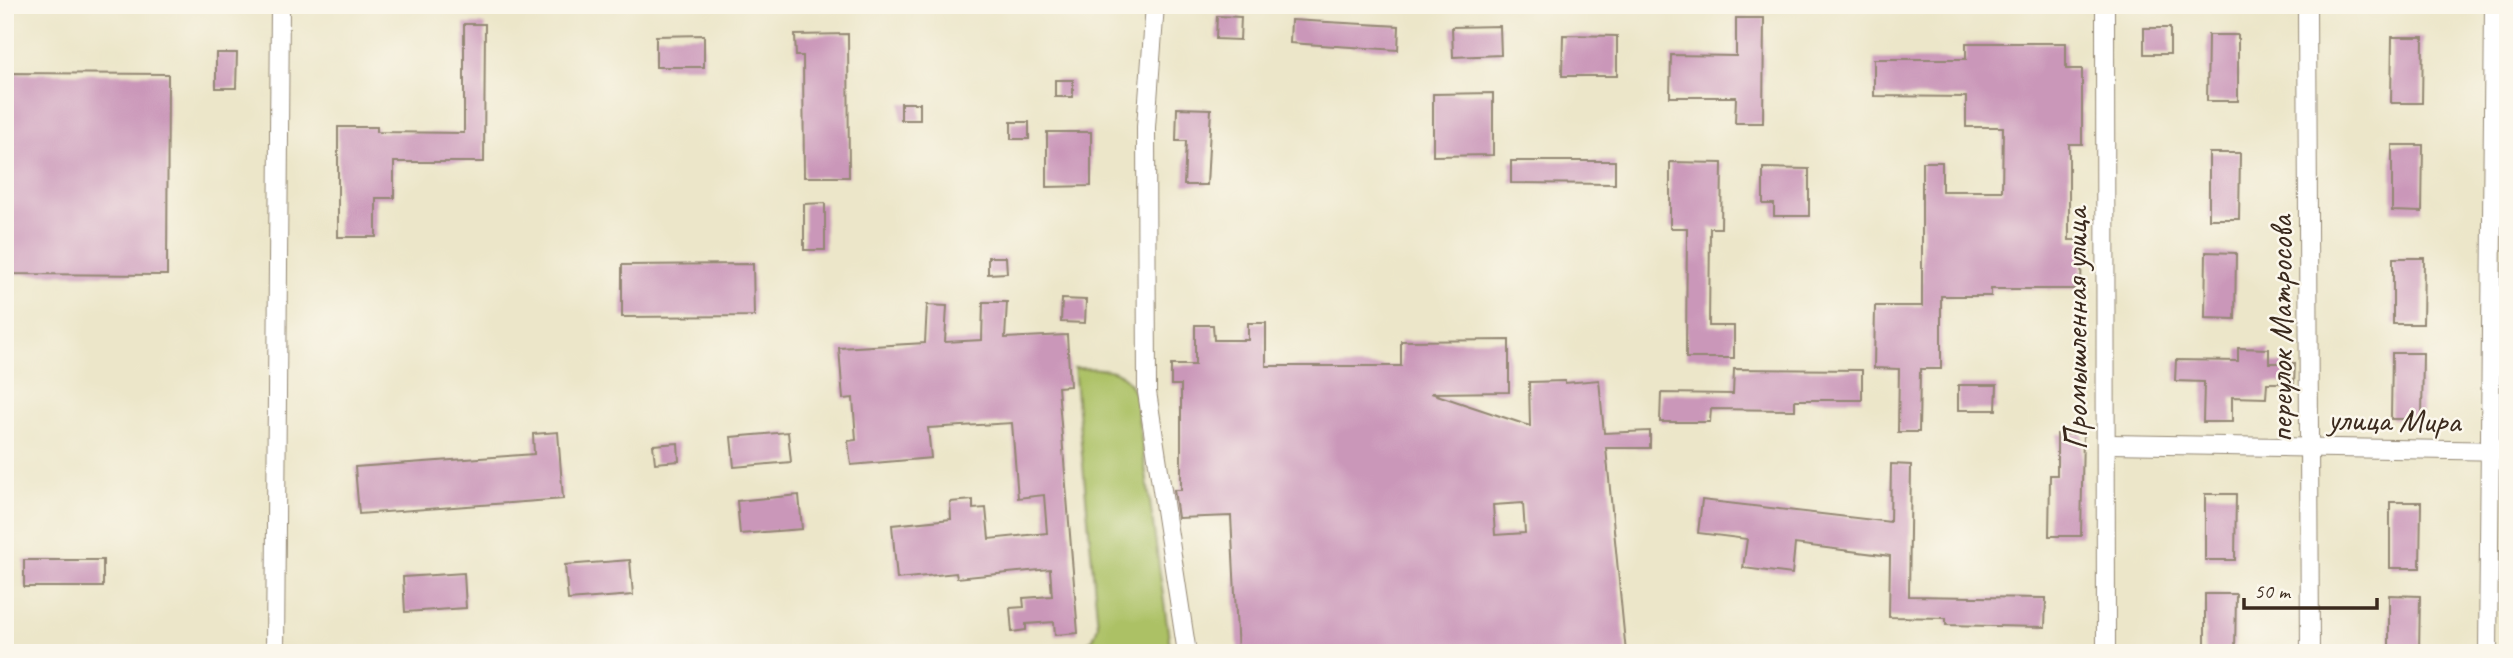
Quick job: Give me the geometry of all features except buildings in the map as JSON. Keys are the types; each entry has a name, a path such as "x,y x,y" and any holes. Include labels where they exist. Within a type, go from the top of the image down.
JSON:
{"street":[{"path":"275,653 280,5"},
{"path":"1155,5 1146,127 1147,392 1188,653"},
{"name":"Промышленная улица","path":"2105,5 2106,653"},
{"name":"переулок Матросова","path":"2307,5 2310,653"},
{"path":"2488,653 2499,451 2494,5"},
{"name":"улица Мира","path":"2110,444 2499,451"}],"green space":[{"path":"1074,368 1102,369 1118,373 1130,384 1135,394 1171,653 1017,653 1082,646 1093,639 1098,626"}]}
